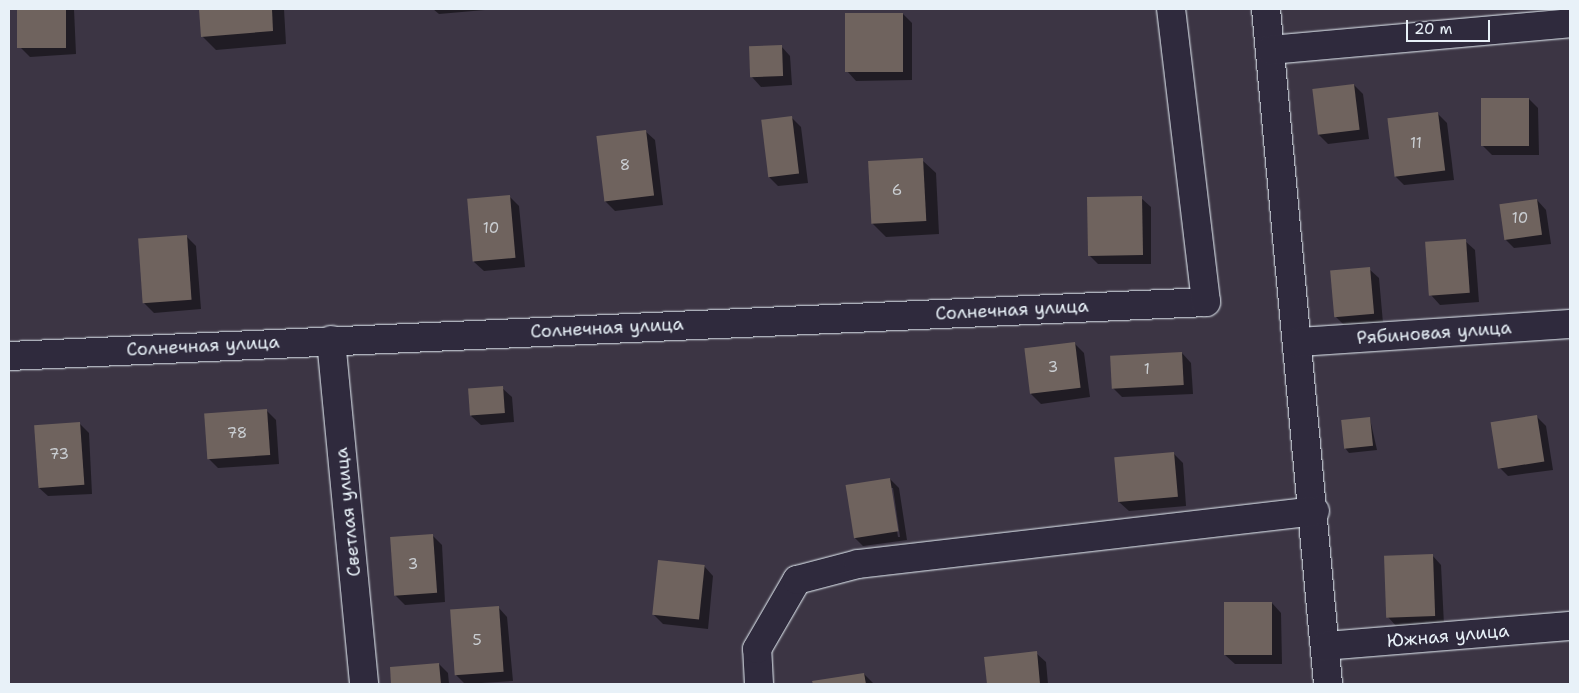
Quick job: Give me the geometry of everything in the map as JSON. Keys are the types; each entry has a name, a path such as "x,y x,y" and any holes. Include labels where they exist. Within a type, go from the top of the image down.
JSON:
{"street":[{"name":"Солнечная улица","path":"9,356 1206,302 1172,9"},
{"path":"1266,9 1315,511 1328,684"},
{"path":"1270,50 1570,23"},
{"name":"Рябиновая улица","path":"1298,342 1570,324"},
{"name":"Светлая улица","path":"331,340 364,684"},
{"path":"759,684 757,649 797,580 858,564 1315,511"},
{"name":"Южная улица","path":"1325,646 1570,626"}],"building":[{"path":"17,9 66,9 66,48 17,48"},
{"path":"199,9 272,9 273,31 201,37"},
{"path":"845,13 903,13 903,72 845,72"},
{"path":"782,45 783,76 750,77 749,46"},
{"path":"1354,84 1360,130 1318,135 1312,89"},
{"path":"1481,98 1529,98 1529,146 1481,146"},
{"path":"1438,112 1445,171 1395,177 1387,118"},
{"path":"792,116 799,174 768,177 761,120"},
{"path":"646,130 654,196 604,202 596,136"},
{"path":"923,158 926,221 871,224 868,161"},
{"path":"510,195 515,258 473,262 467,199"},
{"path":"1142,196 1143,255 1088,256 1087,197"},
{"path":"1537,199 1542,235 1504,240 1499,204"},
{"path":"187,235 192,300 143,303 138,238"},
{"path":"1466,239 1470,293 1429,296 1425,242"},
{"path":"1370,267 1374,314 1334,317 1330,270"},
{"path":"1075,342 1081,388 1030,394 1024,348"},
{"path":"1182,352 1184,385 1112,389 1110,356"},
{"path":"503,386 505,413 470,415 468,388"},
{"path":"267,409 270,455 207,459 204,413"},
{"path":"1537,415 1544,461 1498,469 1491,422"},
{"path":"1370,417 1373,446 1344,449 1341,420"},
{"path":"80,422 84,485 39,488 34,425"},
{"path":"1174,452 1178,497 1118,502 1114,457"},
{"path":"890,478 898,531 854,538 846,485"},
{"path":"433,534 437,593 394,596 390,537"},
{"path":"1433,554 1435,616 1386,618 1384,556"},
{"path":"658,560 705,565 699,620 652,615"},
{"path":"1224,602 1272,602 1272,655 1224,655"},
{"path":"499,606 504,672 455,675 450,609"},
{"path":"1037,651 1040,684 987,684 984,657"},
{"path":"439,663 441,684 391,684 390,667"},
{"path":"864,673 866,684 813,684 812,681"}]}
